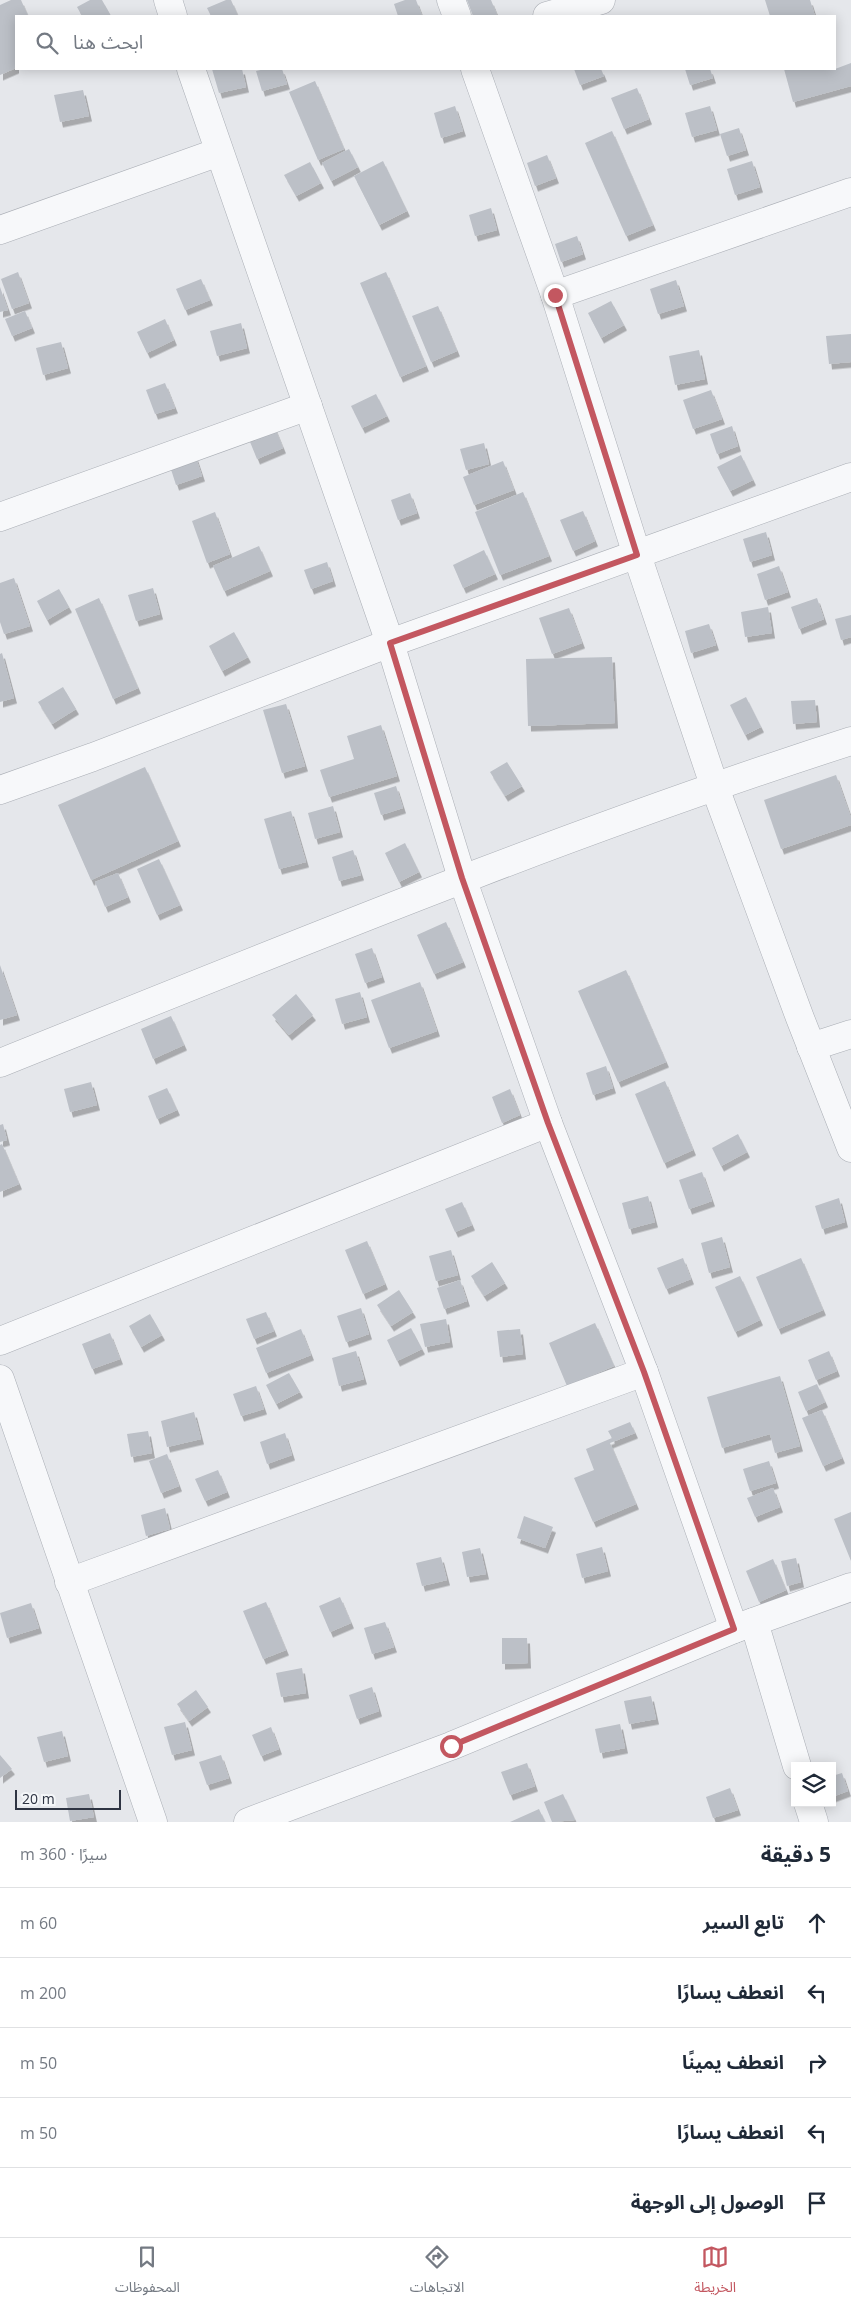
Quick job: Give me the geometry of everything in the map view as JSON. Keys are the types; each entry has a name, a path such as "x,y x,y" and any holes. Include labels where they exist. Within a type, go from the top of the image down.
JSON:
{"street":[{"path":"168,0 173,15"},
{"path":"451,0 457,15"},
{"path":"550,15 601,0"},
{"path":"191,70 390,643 462,878 548,1123 795,1762"},
{"path":"475,70 555,295 637,555 714,785 811,1047 851,1148"},
{"path":"0,230 219,152"},
{"path":"555,295 851,192"},
{"path":"0,517 308,406"},
{"path":"0,790 93,757 390,643 851,477"},
{"path":"0,1062 462,878 714,785 851,741"},
{"path":"811,1047 851,1034"},
{"path":"0,1340 548,1123"},
{"path":"69,1582 644,1372"},
{"path":"0,1379 153,1822"},
{"path":"248,1822 451,1746 744,1625 851,1587"},
{"path":"809,1807 814,1822"}],"building":[{"path":"11,0 21,0 28,15 15,15 15,68 0,75 0,5"},
{"path":"90,0 102,0 110,15 81,15 77,7"},
{"path":"226,0 231,0 238,15 210,15 207,8"},
{"path":"405,0 416,0 422,15 398,15 394,4"},
{"path":"467,0 491,0 497,15 473,15"},
{"path":"765,0 810,0 815,15 770,15"},
{"path":"851,63 851,86 793,102 784,70 836,69"},
{"path":"212,70 242,70 246,87 219,93"},
{"path":"282,70 287,84 262,91 256,71"},
{"path":"574,70 601,70 604,76 580,85"},
{"path":"685,70 710,70 713,78 690,85"},
{"path":"315,81 344,149 318,160 289,92"},
{"path":"637,88 649,119 624,129 611,98"},
{"path":"83,90 89,116 60,122 54,95"},
{"path":"455,106 463,131 441,138 434,113"},
{"path":"710,106 717,130 692,137 685,113"},
{"path":"739,128 746,150 727,156 720,134"},
{"path":"612,131 653,225 626,236 585,143"},
{"path":"349,149 358,167 331,181 322,163"},
{"path":"547,155 556,178 535,186 527,163"},
{"path":"383,161 407,211 379,225 354,176"},
{"path":"752,161 760,187 735,195 727,169"},
{"path":"310,162 321,183 296,196 284,175"},
{"path":"491,208 497,230 475,236 469,215"},
{"path":"577,236 583,254 561,262 555,244"},
{"path":"18,272 29,303 12,309 1,279"},
{"path":"386,272 426,366 400,377 360,283"},
{"path":"201,279 210,300 185,310 176,289"},
{"path":"676,280 684,306 658,314 650,289"},
{"path":"0,287 8,310 0,312"},
{"path":"611,301 624,325 601,338 588,313"},
{"path":"438,306 457,351 431,362 412,316"},
{"path":"25,311 32,328 12,336 5,319"},
{"path":"165,319 174,340 147,353 137,332"},
{"path":"241,323 247,348 217,356 210,331"},
{"path":"851,334 851,362 829,364 826,336"},
{"path":"61,342 68,368 43,375 36,348"},
{"path":"699,350 705,379 675,385 669,356"},
{"path":"165,383 175,408 155,414 146,390"},
{"path":"711,390 722,419 693,429 683,400"},
{"path":"376,394 387,416 362,428 351,406"},
{"path":"274,426 283,448 257,459 248,437"},
{"path":"732,426 738,446 717,454 710,434"},
{"path":"484,443 489,464 466,470 460,449"},
{"path":"194,452 202,476 176,485 168,460"},
{"path":"741,455 753,480 730,491 717,467"},
{"path":"503,461 514,490 474,505 463,477"},
{"path":"523,492 549,556 500,575 475,512"},
{"path":"410,493 417,513 398,520 391,500"},
{"path":"583,511 595,541 573,551 560,520"},
{"path":"215,512 230,554 207,563 192,521"},
{"path":"766,532 772,555 750,562 743,539"},
{"path":"259,546 270,571 224,591 213,566"},
{"path":"484,550 495,574 463,588 453,565"},
{"path":"327,562 333,581 311,589 304,570"},
{"path":"779,566 788,592 765,600 757,574"},
{"path":"14,578 30,626 4,634 0,622 0,583"},
{"path":"153,588 160,614 136,621 128,595"},
{"path":"59,589 69,607 47,620 37,601"},
{"path":"99,598 138,688 113,699 75,609"},
{"path":"817,598 824,619 799,629 791,607"},
{"path":"768,607 772,633 745,637 741,612"},
{"path":"569,608 582,643 552,654 539,618"},
{"path":"851,615 851,637 841,640 835,619"},
{"path":"709,624 716,645 691,653 685,631"},
{"path":"234,632 248,657 222,671 209,646"},
{"path":"2,653 14,698 0,702 0,654"},
{"path":"612,657 615,723 528,726 526,659"},
{"path":"63,687 76,709 52,724 38,702"},
{"path":"746,697 761,727 745,735 730,705"},
{"path":"815,700 817,722 793,724 791,701"},
{"path":"286,704 305,766 282,773 263,710"},
{"path":"381,725 397,776 329,797 320,770 354,759 347,736"},
{"path":"507,762 522,786 505,796 490,772"},
{"path":"145,767 178,841 91,880 58,805"},
{"path":"836,775 851,818 851,825 781,849 764,800"},
{"path":"396,786 403,808 381,815 374,793"},
{"path":"333,806 340,832 315,839 308,813"},
{"path":"291,811 306,862 279,869 264,819"},
{"path":"405,843 419,872 399,882 385,853"},
{"path":"353,850 361,875 339,881 332,857"},
{"path":"159,859 180,905 157,915 137,869"},
{"path":"118,873 128,897 105,907 95,882"},
{"path":"446,922 463,962 434,974 417,935"},
{"path":"372,948 382,977 365,983 355,954"},
{"path":"0,965 17,1015 0,1020"},
{"path":"626,970 666,1062 618,1082 578,991"},
{"path":"420,982 437,1031 389,1048 371,1000"},
{"path":"360,992 367,1017 342,1024 335,999"},
{"path":"296,994 313,1015 289,1035 272,1015"},
{"path":"171,1016 184,1045 153,1059 141,1029"},
{"path":"606,1066 613,1088 593,1095 586,1073"},
{"path":"665,1081 693,1150 664,1163 635,1094"},
{"path":"91,1082 97,1105 70,1112 64,1089"},
{"path":"167,1088 177,1110 157,1119 148,1096"},
{"path":"510,1089 520,1115 502,1123 492,1097"},
{"path":"3,1124 7,1140 0,1142 0,1125"},
{"path":"738,1134 747,1152 721,1166 712,1148"},
{"path":"2,1144 19,1184 0,1192 0,1145"},
{"path":"702,1172 712,1201 689,1209 679,1180"},
{"path":"648,1196 655,1222 629,1229 622,1203"},
{"path":"839,1198 845,1222 822,1229 815,1206"},
{"path":"462,1202 472,1225 455,1232 445,1209"},
{"path":"722,1237 730,1267 709,1273 701,1243"},
{"path":"367,1241 385,1284 363,1294 345,1250"},
{"path":"451,1250 458,1275 436,1281 429,1256"},
{"path":"683,1258 691,1279 666,1289 657,1268"},
{"path":"801,1258 823,1310 778,1329 756,1277"},
{"path":"492,1262 505,1283 484,1296 471,1276"},
{"path":"740,1276 760,1320 735,1332 715,1287"},
{"path":"460,1280 467,1301 444,1309 437,1288"},
{"path":"399,1290 413,1312 391,1326 377,1305"},
{"path":"361,1308 369,1334 346,1342 337,1316"},
{"path":"266,1312 274,1331 254,1339 246,1319"},
{"path":"150,1314 162,1335 141,1347 129,1326"},
{"path":"446,1319 450,1342 425,1347 420,1324"},
{"path":"595,1323 614,1366 567,1386 549,1343"},
{"path":"411,1328 422,1349 397,1361 387,1340"},
{"path":"301,1329 311,1355 266,1373 256,1348"},
{"path":"520,1329 523,1354 500,1357 497,1331"},
{"path":"110,1333 120,1359 92,1369 82,1344"},
{"path":"356,1351 364,1379 339,1386 332,1358"},
{"path":"829,1351 837,1371 816,1380 808,1360"},
{"path":"289,1373 300,1392 276,1404 266,1385"},
{"path":"780,1376 800,1446 775,1453 770,1434 722,1448 707,1397"},
{"path":"817,1384 825,1402 806,1411 798,1392"},
{"path":"256,1386 264,1409 241,1416 233,1394"},
{"path":"822,1410 842,1458 823,1466 802,1418"},
{"path":"194,1412 201,1439 167,1447 161,1421"},
{"path":"630,1422 635,1433 610,1443 636,1504 593,1522 574,1478 594,1470 586,1449 612,1438 608,1431"},
{"path":"148,1431 152,1453 131,1457 127,1434"},
{"path":"285,1433 292,1455 267,1464 260,1442"},
{"path":"167,1454 179,1486 161,1493 149,1461"},
{"path":"769,1461 776,1483 750,1491 743,1469"},
{"path":"218,1470 227,1492 205,1501 195,1479"},
{"path":"773,1488 780,1507 755,1517 747,1498"},
{"path":"165,1508 170,1529 146,1536 141,1515"},
{"path":"851,1512 851,1561 834,1519"},
{"path":"524,1516 553,1527 545,1548 517,1538"},
{"path":"602,1547 608,1571 582,1578 576,1554"},
{"path":"480,1548 486,1574 467,1577 462,1552"},
{"path":"441,1557 447,1580 422,1586 416,1563"},
{"path":"796,1558 801,1582 787,1586 781,1561"},
{"path":"773,1559 786,1590 759,1602 746,1571"},
{"path":"340,1597 351,1623 330,1632 319,1606"},
{"path":"266,1602 286,1650 263,1659 243,1611"},
{"path":"31,1603 39,1628 7,1638 0,1613"},
{"path":"385,1622 394,1647 372,1654 364,1628"},
{"path":"502,1638 527,1638 528,1663 502,1664"},
{"path":"302,1668 306,1693 281,1697 276,1673"},
{"path":"372,1687 379,1711 357,1719 349,1695"},
{"path":"196,1690 208,1707 189,1721 177,1704"},
{"path":"651,1696 656,1719 629,1724 624,1701"},
{"path":"185,1722 192,1750 172,1755 164,1727"},
{"path":"620,1724 625,1748 600,1753 595,1729"},
{"path":"271,1727 279,1749 261,1756 252,1735"},
{"path":"62,1731 68,1756 44,1762 37,1737"},
{"path":"0,1755 12,1769 0,1778"},
{"path":"221,1755 229,1778 207,1785 199,1762"},
{"path":"527,1763 535,1786 510,1795 501,1772"},
{"path":"842,1773 848,1791 836,1796 836,1775"},
{"path":"730,1788 738,1810 713,1818 706,1797"},
{"path":"89,1794 94,1817 70,1821 66,1798"},
{"path":"563,1794 575,1820 552,1822 544,1802"},
{"path":"539,1809 545,1822 510,1822"}],"route":[{"path":"451,1746 734,1629 644,1372 548,1123 462,878 390,643 637,555 555,295"}]}
